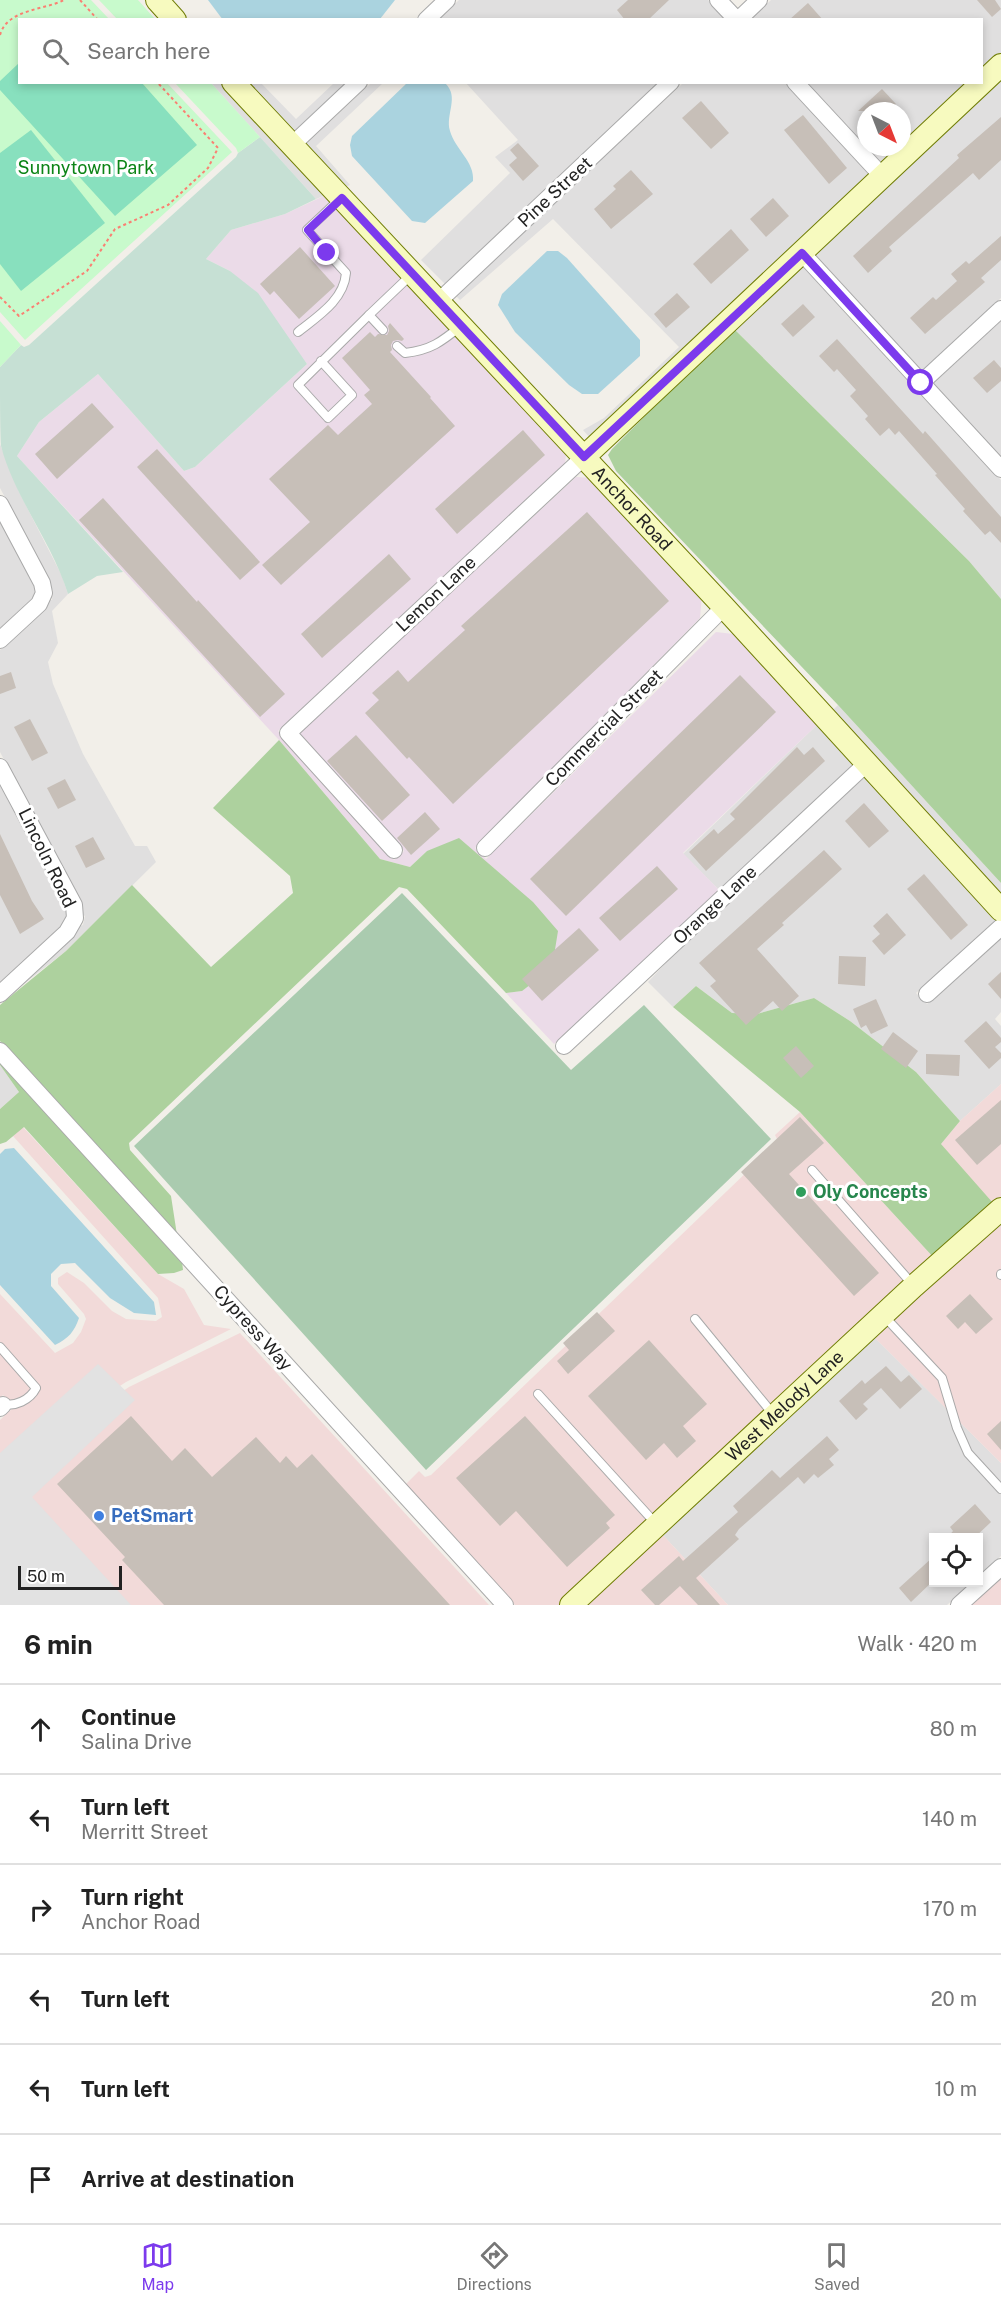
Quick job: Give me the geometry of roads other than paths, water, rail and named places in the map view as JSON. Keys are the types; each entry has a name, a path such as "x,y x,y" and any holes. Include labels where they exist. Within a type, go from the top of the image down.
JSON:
{"street":[{"path":"157,0 173,18"},
{"path":"428,18 447,0"},
{"path":"718,0 735,18"},
{"path":"739,18 759,0"},
{"path":"983,82 1001,65"},
{"name":"Anchor Road","path":"236,84 724,607 1001,910"},
{"path":"292,146 357,84"},
{"name":"Pine Street","path":"439,301 669,84"},
{"path":"797,84 883,177"},
{"path":"584,457 981,84"},
{"path":"802,253 1001,469"},
{"path":"921,383 1001,309"},
{"name":"Lemon Lane","path":"394,850 288,733 584,457"},
{"path":"0,504 42,583 44,592 39,604 0,639"},
{"name":"Commercial Street","path":"485,848 724,607"},
{"name":"Orange Lane","path":"564,1046 866,764"},
{"name":"Lincoln Road","path":"0,767 74,905 75,918 67,932 0,994"},
{"path":"927,994 1001,927"},
{"name":"Cypress Way","path":"0,1051 505,1605"},
{"name":"West Melody Lane","path":"572,1605 914,1286 1001,1209"},
{"path":"959,1605 1001,1567"}],"lane":[{"path":"298,332 336,299 345,280 346,273 308,230 342,198"},
{"path":"321,361 352,395 328,418 298,385 321,361 413,274"},
{"path":"369,315 383,330"},
{"path":"397,346 405,353 424,351 441,342 461,325"},
{"path":"812,1170 914,1286"},
{"path":"883,1315 942,1378 957,1428 968,1453 1001,1490"},
{"path":"695,1318 775,1416"},
{"path":"0,1347 36,1388 17,1405 1,1405"},
{"path":"538,1394 657,1526"}],"water":[{"path":"208,0 395,0 381,18 222,18"},
{"path":"406,84 446,84 452,100 449,118 450,131 471,168 473,181 425,223 412,221 352,156 350,145 352,136"},
{"path":"547,251 558,251 567,258 640,340 640,356 598,394 582,394 569,385 515,332 498,305 502,294"},
{"path":"14,1148 154,1302 156,1315 134,1313 110,1298 75,1263 61,1264 51,1274 51,1286 79,1318 70,1334 55,1345 0,1285 0,1154 5,1149"}],"place":[{"name":"Oly Concepts","path":"801,1192"},
{"name":"PetSmart","path":"99,1516"}],"park label":[{"name":"Sunnytown Park","path":"86,168"}]}
